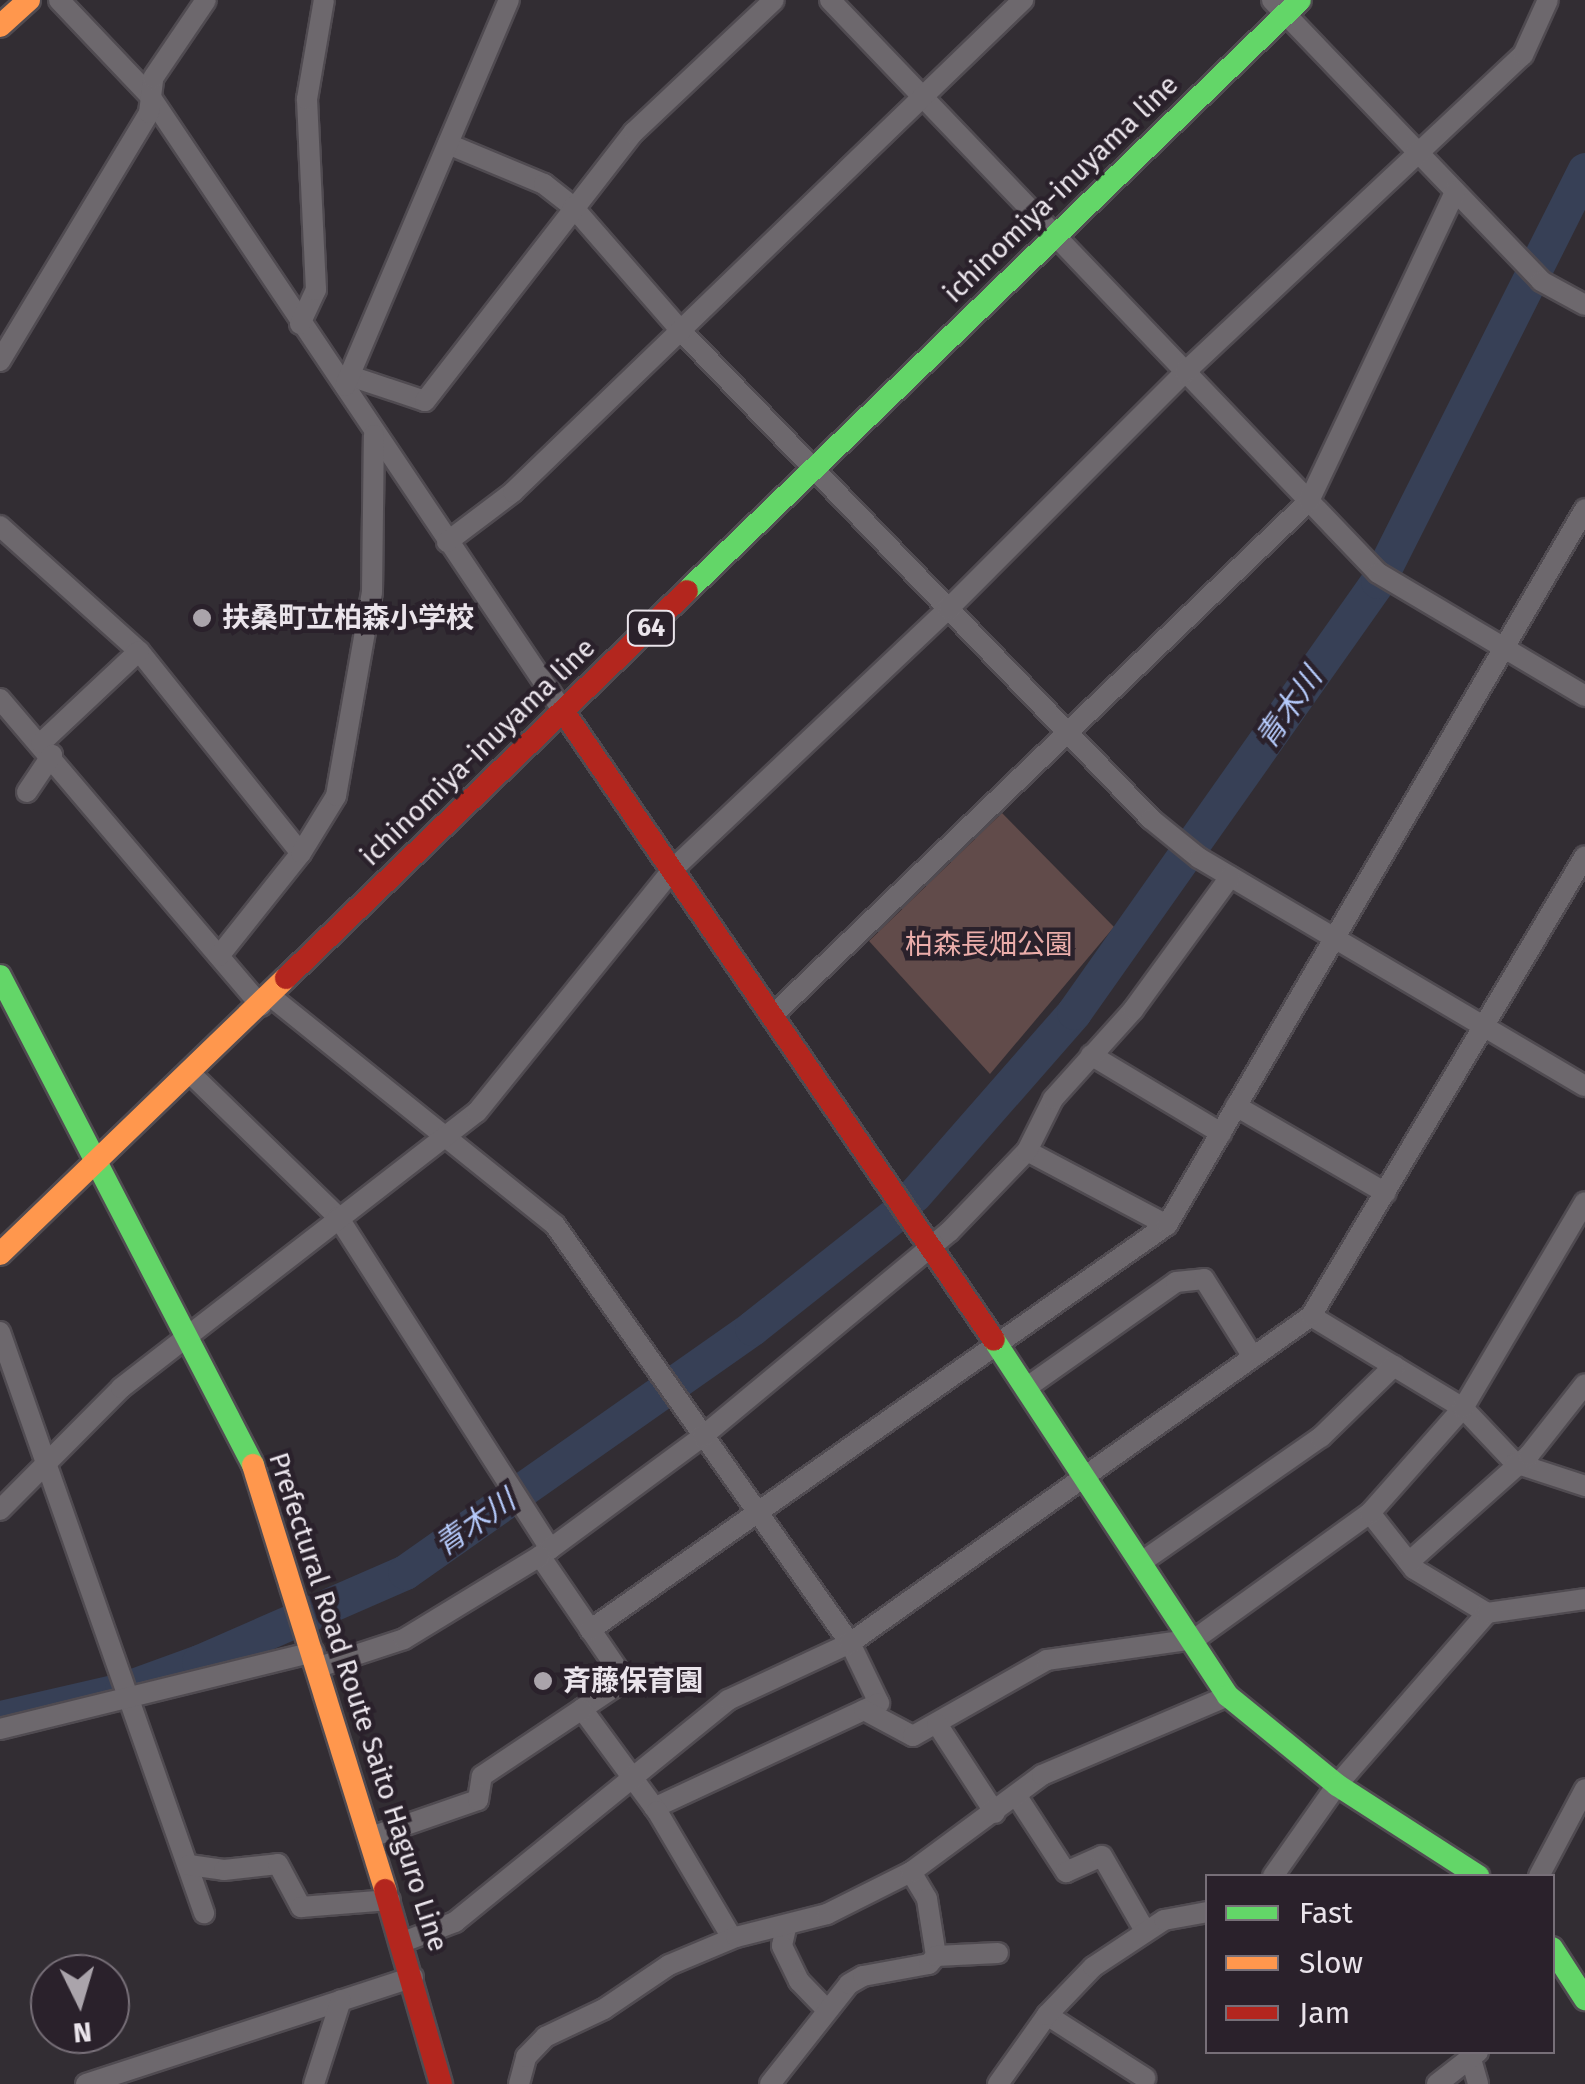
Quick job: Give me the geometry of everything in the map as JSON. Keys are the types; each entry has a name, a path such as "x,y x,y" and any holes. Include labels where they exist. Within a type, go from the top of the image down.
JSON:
{"main road":[{"path":"0,26 28,0"},
{"name":"ichinomiya-inuyama line","path":"0,1254 815,472 1285,5"},
{"path":"564,711 1088,1477 1228,1696 1337,1785 1475,1874"},
{"name":"Prefectural Road Route Saito Haguro Line","path":"0,976 191,1332 249,1453 372,1837 441,2084"},
{"path":"1555,1952 1582,1990"}],"street":[{"path":"58,0 150,96 300,324 347,382 374,435 564,711"},
{"path":"0,361 149,113 153,78 206,0"},
{"path":"300,324 316,290 308,100 324,0"},
{"path":"347,382 509,0"},
{"path":"347,382 425,402 634,132 774,0"},
{"path":"830,0 1052,238 1378,572 1585,696"},
{"path":"447,542 514,492 1023,0"},
{"path":"0,1510 120,1388 477,1112 672,870 949,608 1184,372 1523,55 1548,0"},
{"path":"1285,5 1418,154 1541,281 1585,305"},
{"path":"448,144 544,184 573,207 681,330 1150,819 1230,877 1585,1086"},
{"path":"774,1014 1310,501 1455,192"},
{"path":"219,956 301,853 336,796 372,592 374,435"},
{"path":"590,1630 1167,1225 1585,510"},
{"path":"0,526 139,651 301,853"},
{"path":"27,792 47,749 139,651"},
{"path":"0,699 47,749 219,956 265,1000 554,1224 850,1643 878,1703 654,1808"},
{"path":"403,1942 455,1922 728,1700 850,1643 1311,1316 1585,856"},
{"path":"0,1728 404,1639 545,1552 703,1436 931,1247 1026,1151 1053,1098 1134,1010 1230,877"},
{"path":"1091,1055 1220,1132"},
{"path":"189,1072 338,1218 590,1630 625,1680 482,1776 478,1800 372,1837"},
{"path":"1236,1106 1386,1193"},
{"path":"1026,1151 1167,1225"},
{"path":"864,1710 914,1736 1046,1660 1195,1639 1370,1513 1463,1408 1585,1202"},
{"path":"1026,1388 1176,1282 1204,1278 1253,1358"},
{"path":"1311,1316 1463,1408 1516,1463 1585,1486"},
{"path":"0,1332 133,1699 165,1815 190,1865 204,1913"},
{"path":"1143,1561 1321,1436 1394,1366"},
{"path":"1409,1562 1516,1463 1585,1384"},
{"path":"1370,1513 1409,1562 1487,1613"},
{"path":"1274,1874 1337,1785 1487,1613 1585,1599"},
{"path":"519,2084 526,2057 546,2037 604,2009 669,1964 732,1938 786,1928 911,1872 1050,1771 1228,1696"},
{"path":"582,1709 654,1808 732,1938"},
{"path":"937,1724 994,1813"},
{"path":"1540,1874 1585,1789"},
{"path":"1016,1795 1066,1872 1102,1856 1144,1929"},
{"path":"190,1865 224,1870 278,1864 302,1907 390,1900"},
{"path":"911,1872 927,1900 936,1956"},
{"path":"998,2084 1047,2015 1093,1967 1144,1929 1205,1913"},
{"path":"786,1928 782,1946 800,1981 828,2010"},
{"path":"776,2083 828,2010 863,1976 929,1964 936,1956 998,1953"},
{"path":"86,2084 413,1977"},
{"path":"314,2084 342,2000"},
{"path":"1047,2015 1144,2078"},
{"path":"1438,2084 1475,2055"},
{"path":"1475,2055 1478,2084"}],"green space":[{"name":"柏森長畑公園","path":"1002,813 1114,927 990,1074 869,941"}],"waterway":[{"name":"青木川","path":"914,1195 1074,1012 1378,581 1585,170"},
{"name":"青木川","path":"0,1718 122,1690 199,1662 405,1572 752,1328 892,1217"}],"traffic: fast":[{"path":"687,591 1300,0"},
{"path":"0,976 253,1465"},
{"path":"994,1340 1228,1696 1337,1785 1475,1874"},
{"path":"1555,1953 1585,1999"}],"traffic: slow":[{"path":"0,26 29,0"},
{"path":"0,1254 286,978"},
{"path":"253,1465 385,1890"}],"traffic: jam":[{"path":"286,978 687,591"},
{"path":"563,711 994,1340"},
{"path":"385,1890 441,2084"}],"place":[{"name":"扶桑町立柏森小学校","path":"202,618"},
{"name":"斉藤保育園","path":"543,1681"}]}
